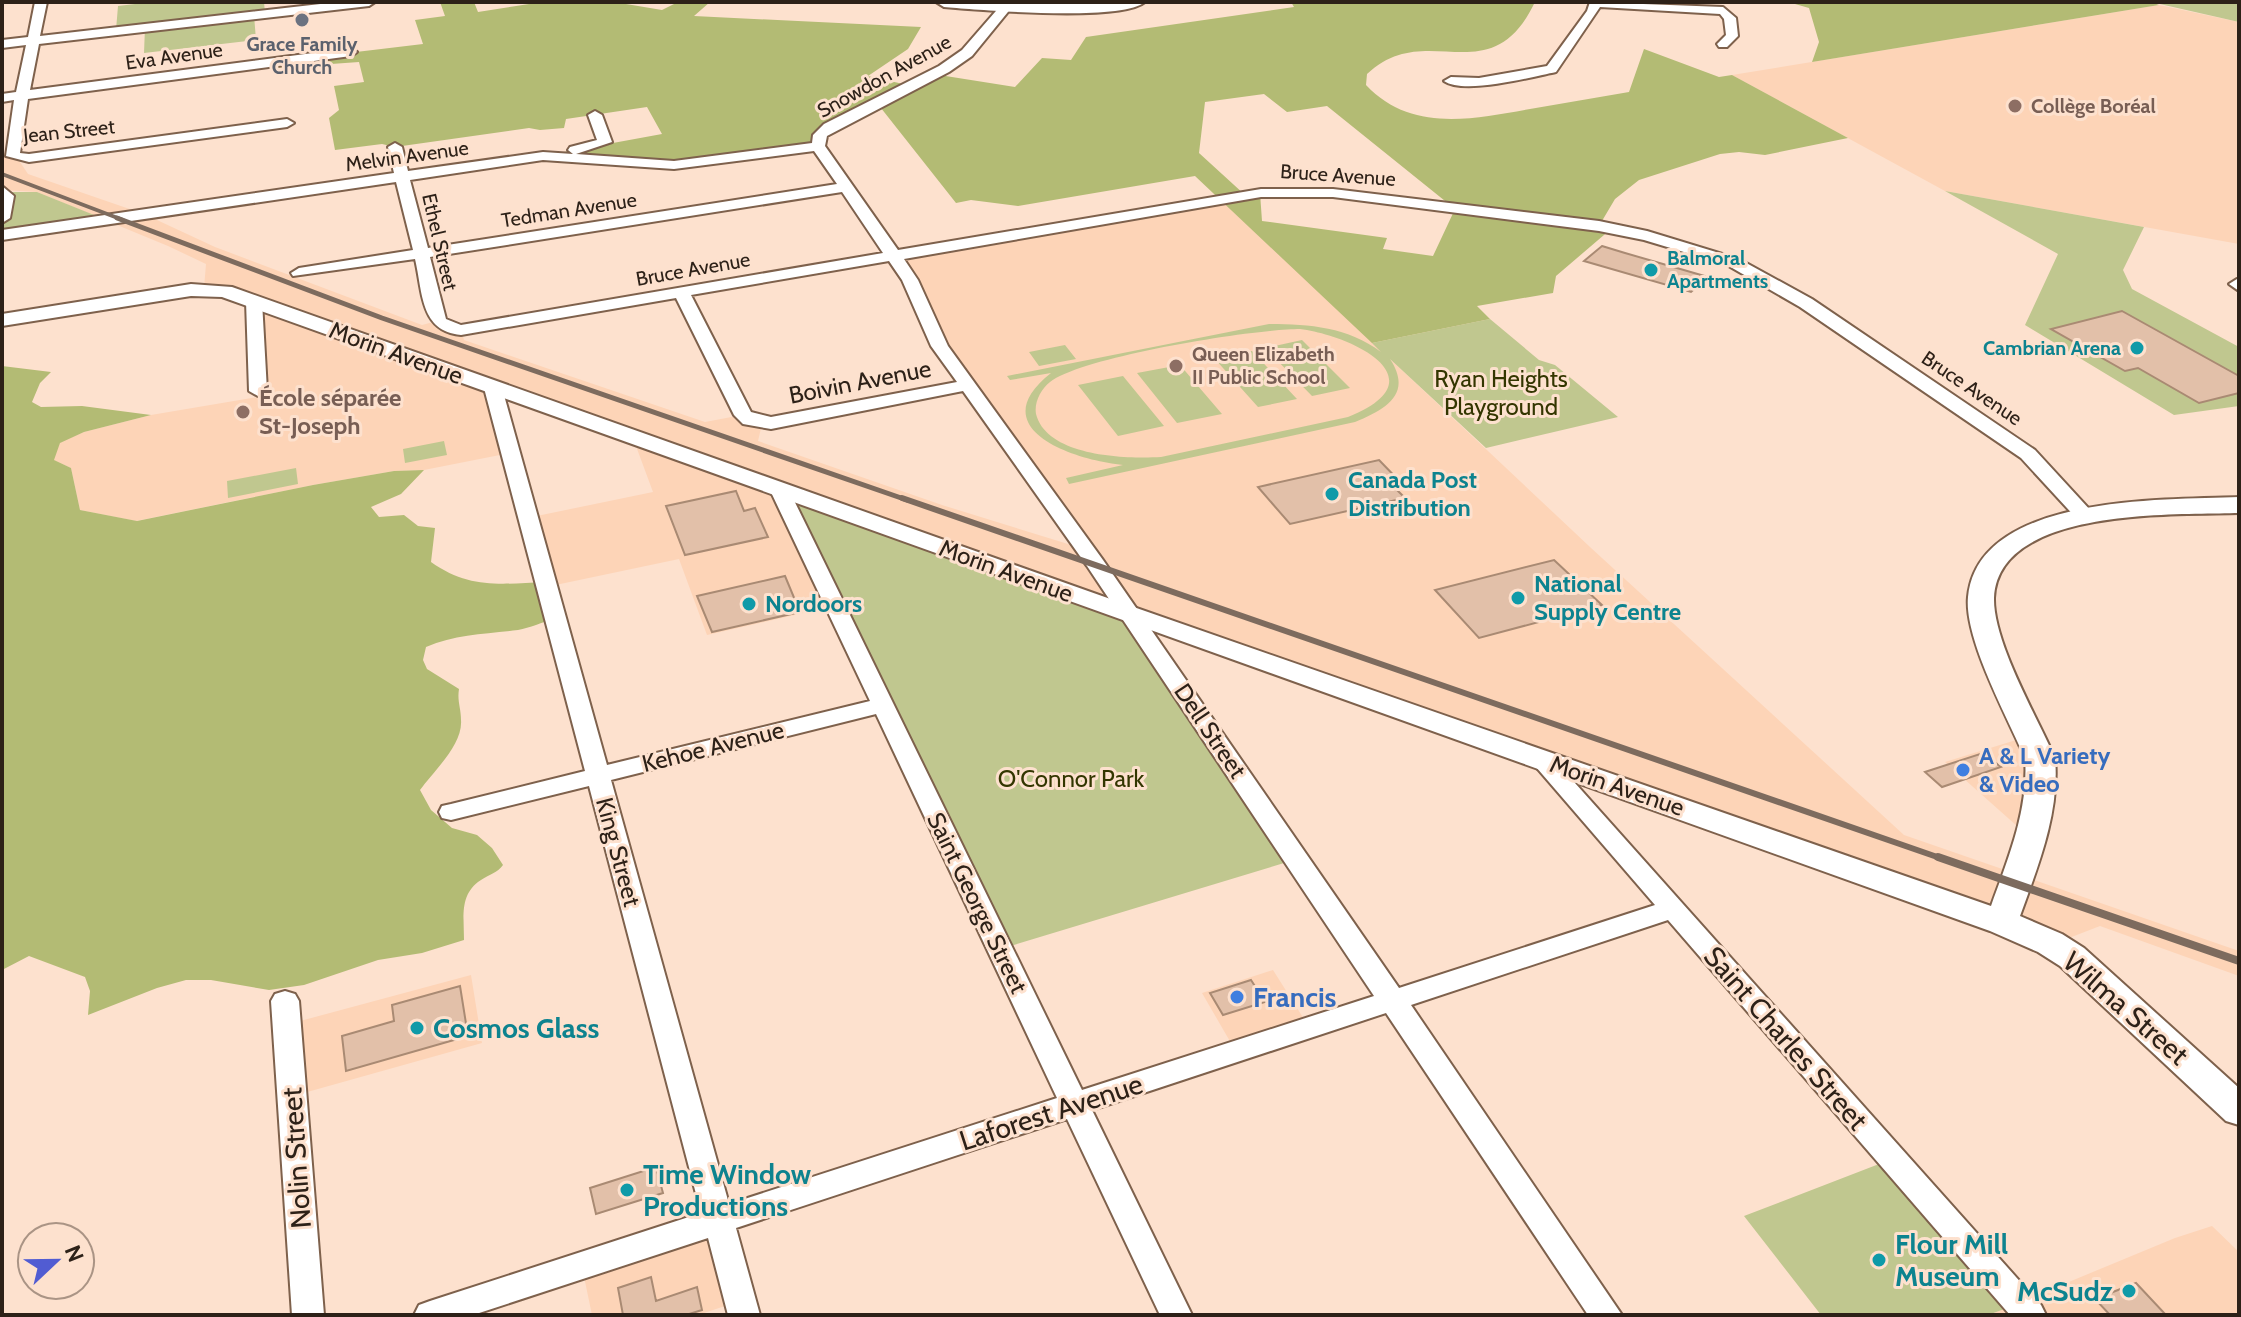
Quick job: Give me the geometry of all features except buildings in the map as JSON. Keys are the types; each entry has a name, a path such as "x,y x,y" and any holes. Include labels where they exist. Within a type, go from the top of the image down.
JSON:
{"street":[{"name":"Jean Street","path":"41,2 11,153 18,158 287,123"},
{"path":"2,44 369,2"},
{"path":"944,2 1078,9 1137,2"},
{"path":"1451,81 1479,82 1551,69 1593,11 1596,2 1723,11 1730,18 1732,36 1723,44"},
{"name":"Snowdon Avenue","path":"818,146 820,135 829,127 923,81 959,59 1006,7"},
{"name":"Eva Avenue","path":"2,98 351,52"},
{"path":"543,156 605,142 595,115"},
{"name":"Melvin Avenue","path":"2,235 543,156 674,165 818,146"},
{"name":"Dell Street","path":"818,146 918,293 940,346 1131,616 1606,1315"},
{"name":"Ethel Street","path":"395,147 405,176 438,321 451,329 461,330"},
{"name":"Tedman Avenue","path":"299,273 845,187"},
{"path":"2,218 4,193"},
{"name":"Bruce Avenue","path":"461,330 1244,195 1333,193 1624,231 1717,256 1763,276 2016,445 2085,516"},
{"name":"Morin Avenue","path":"2,320 205,288 225,291 1131,616 2002,922"},
{"name":"Boivin Avenue","path":"682,293 743,415 762,424 968,385"},
{"path":"254,301 258,391"},
{"name":"King Street","path":"493,388 744,1315"},
{"name":"Saint George Street","path":"780,490 1176,1315"},
{"path":"2002,922 2027,846 2044,774 1986,624 1983,585 1988,568 2007,546 2037,531 2085,516 2239,505"},
{"name":"Kehoe Avenue","path":"451,812 882,705"},
{"name":"Saint Charles Street","path":"1542,760 2030,1315"},
{"name":"Laforest Avenue","path":"430,1315 1672,909"},
{"name":"Wilma Street","path":"2002,922 2050,943 2081,965 2239,1110"},
{"name":"Nolin Street","path":"285,1001 308,1315"}],"shaded area":[{"name":"Collège Boréal","path":"2159,5 2239,22 2239,244 1945,191 1732,75"},
{"path":"2,153 10,153 18,159 28,174 144,214 215,247 422,325 437,321 461,330 464,340 705,422 742,415 762,424 758,441 942,505 1081,548 967,386 893,256 1221,200 1590,547 1904,835 2239,951 2239,976 2100,926 2051,945 1131,616 834,606 707,635 679,559 546,587 527,518 653,492 633,438 493,388 510,453 424,470 394,471 313,485 136,521 80,510 71,468 53,460 60,442 84,432 151,415 257,397 253,302 204,288 206,264 168,246 37,192 2,190"},
{"path":"2029,736 2026,834 1945,762"},
{"path":"1273,970 1309,1027 1235,1050 1202,993"},
{"path":"471,975 482,1043 293,1096 289,1024"},
{"path":"715,1223 737,1302 698,1315 592,1315 582,1267"},
{"path":"2212,1226 2239,1252 2239,1315 1989,1315 2175,1238"}],"green space":[{"path":"152,2 264,2 265,13 254,15 256,40 144,53 145,27 116,30 118,6"},
{"path":"440,2 474,2 478,12 542,2 614,2 662,10 678,2 710,2 694,16 921,27 908,49 868,76 912,86 933,74 1015,87 1042,58 1071,60 1086,37 1294,7 1291,2 1535,2 1517,30 1498,45 1478,51 1412,52 1390,58 1367,74 1366,85 1384,100 1423,116 1444,119 1487,116 1629,92 1644,49 1719,77 1732,75 1848,138 1765,155 1739,152 1720,154 1639,180 1615,199 1599,226 1611,229 1556,276 1553,293 1477,306 1490,319 1372,343 1195,176 1018,206 971,200 956,203 877,103 842,120 817,145 704,162 542,156 662,134 647,107 566,119 564,128 529,128 395,147 382,144 335,150 329,118 339,110 334,86 364,82 359,62 232,71 264,63 423,44 415,20 445,16","holes":["1264,94 1287,112 1327,106 1455,209 1433,256 1383,249 1387,238 1262,221 1260,193 1245,195 1199,153 1205,102"]},
{"path":"1788,2 2151,2 2159,5 1812,62 1819,42 1809,8"},
{"path":"2151,2 2239,2 2239,22"},
{"path":"1945,191 2144,227 2123,270 2132,289 2239,347 2239,406 2174,415 2025,325 2058,254"},
{"path":"9,192 37,192 104,219 2,234"},
{"name":"Ryan Heights Playground","path":"1490,319 1539,360 1555,365 1618,417 1486,448 1390,359 1399,382 1393,399 1377,412 1355,422 1069,484 1066,478 1123,465 1102,462 1059,448 1042,438 1030,425 1026,410 1032,393 1051,373 1010,380 1007,376 1269,324 1342,332 1381,352 1372,343","holes":["1300,329 1343,340 1379,361 1388,374 1388,388 1375,403 1348,417 1161,457 1109,456 1071,447 1043,428 1036,414 1039,396 1050,382 1097,363 1171,346 1247,334"]},
{"path":"1302,340 1350,388 1312,396 1265,348"},
{"path":"1065,345 1076,359 1039,366 1029,352"},
{"path":"1252,351 1297,399 1258,407 1214,358"},
{"path":"1180,365 1222,414 1177,423 1137,373"},
{"path":"2,366 51,372 40,383 32,402 41,407 82,406 151,415 84,432 60,443 54,460 71,468 80,510 137,521 313,485 394,471 424,470 401,494 371,507 379,517 404,515 418,526 435,528 431,562 459,577 485,583 545,582 554,619 518,630 449,639 426,647 423,660 427,669 459,689 461,720 453,748 420,790 431,810 452,828 477,835 492,848 503,865 469,892 464,907 464,940 422,953 378,960 304,985 269,990 211,980 186,980 88,1015 90,991 85,977 29,956 2,970"},
{"path":"1123,376 1164,426 1118,436 1078,385"},
{"path":"444,441 447,455 405,463 403,449"},
{"path":"296,468 298,484 228,498 227,481"},
{"name":"O'Connor Park","path":"779,491 1131,616 1294,860 997,950"},
{"name":"Flour Mill Museum","path":"1892,1159 2018,1304 1988,1315 1821,1315 1744,1216"}],"railway":[{"path":"2,174 123,220"},
{"path":"117,218 382,318 907,500"},
{"path":"902,498 1943,859"},
{"path":"1938,857 2239,961"}],"place":[{"name":"Grace Family Church","path":"302,20"},
{"name":"Collège Boréal","path":"2015,106"},
{"name":"Balmoral Apartments","path":"1651,270"},
{"name":"Cambrian Arena","path":"2137,348"},
{"name":"Queen Elizabeth II Public School","path":"1176,366"},
{"name":"École séparée St-Joseph","path":"243,412"},
{"name":"Canada Post Distribution","path":"1332,494"},
{"name":"National Supply Centre","path":"1518,598"},
{"name":"Nordoors","path":"749,604"},
{"name":"A & L Variety & Video","path":"1963,770"},
{"name":"Francis","path":"1237,997"},
{"name":"Cosmos Glass","path":"417,1028"},
{"name":"Time Window Productions","path":"627,1190"},
{"name":"Flour Mill Museum","path":"1879,1260"},
{"name":"McSudz","path":"2129,1291"}]}
